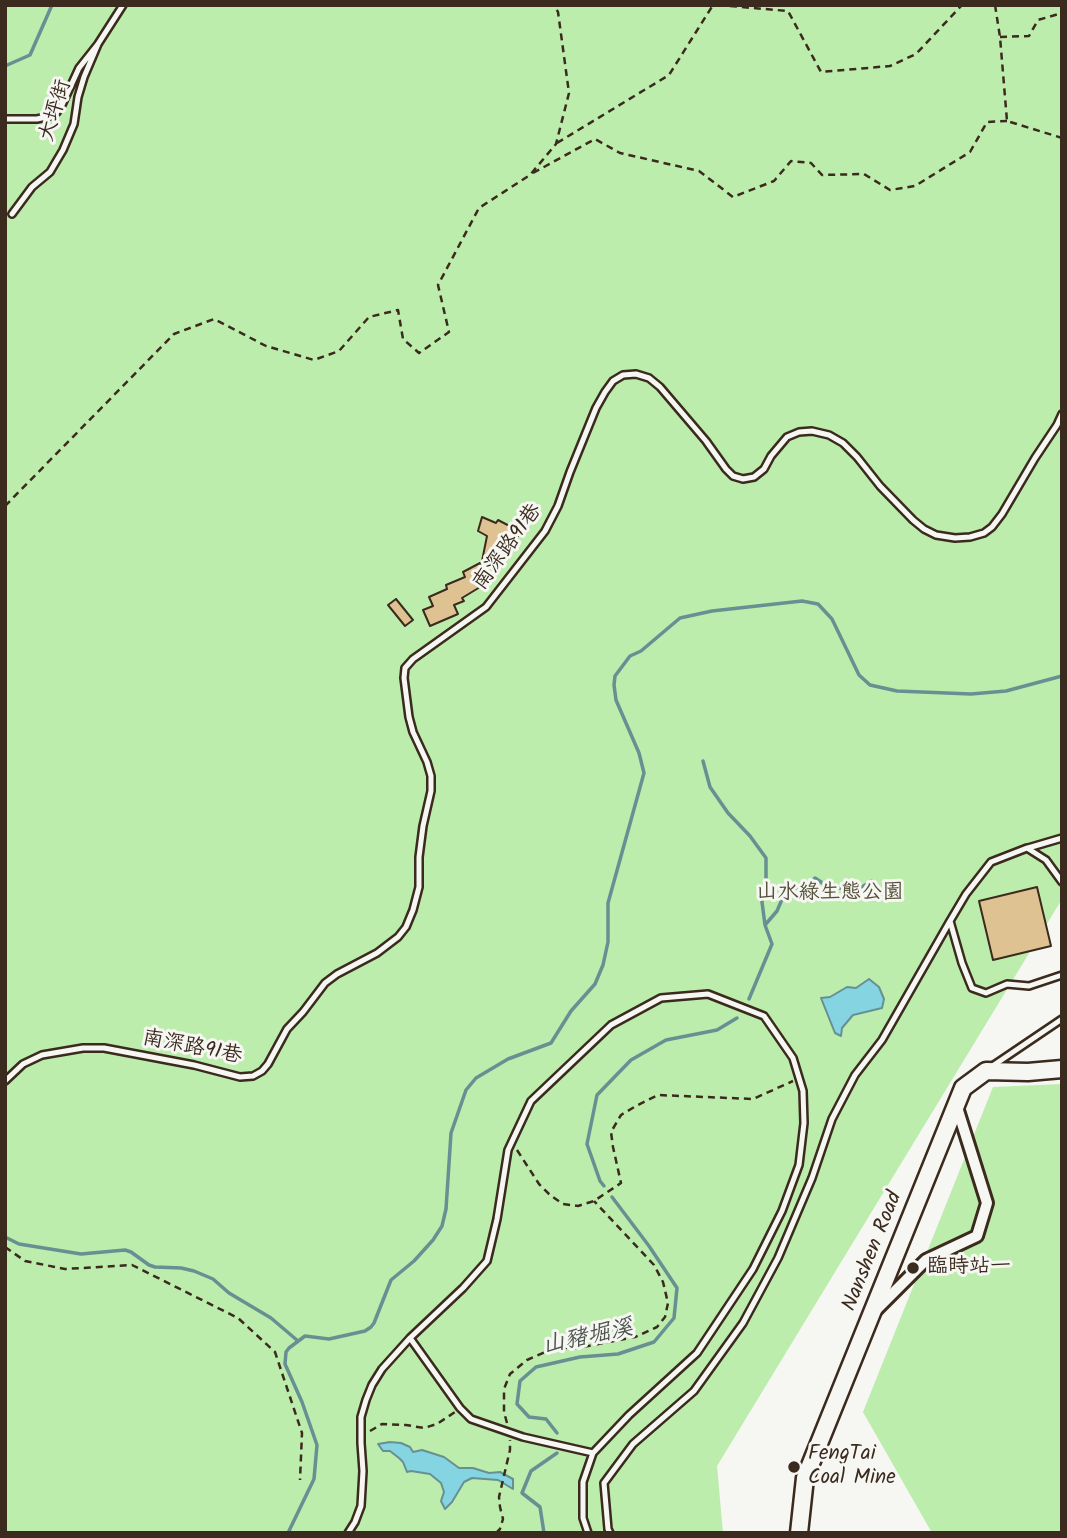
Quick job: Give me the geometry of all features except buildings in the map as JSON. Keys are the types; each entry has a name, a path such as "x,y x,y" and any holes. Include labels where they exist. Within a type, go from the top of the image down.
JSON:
{"main road":[{"path":"986,1071 1028,1072 1062,1069"},
{"name":"Nanshen Road","path":"799,1533 805,1479 956,1104 963,1088 986,1071"}],"street":[{"path":"871,1315 926,1260 977,1236 987,1203 956,1104"}],"lane":[{"name":"大坪街","path":"5,119 37,119 57,112 79,68 123,5"},
{"name":"大坪街","path":"12,214 32,187 50,172 63,150 74,124 84,77 98,44"},
{"name":"南深路91巷","path":"5,1081 23,1064 42,1055 83,1048 104,1048 240,1077 253,1076 262,1072 287,1028 325,983 377,953 398,937 406,927 416,899 423,826 431,791 427,762 413,732 409,716 405,668 412,659 486,607 545,531 558,506 596,408 613,381 623,375 636,374 649,378 660,387 706,441 726,469 733,476 743,479 754,477 764,469 787,437 799,432 813,431 829,435 843,443 880,486 924,529 936,535 955,538 984,533 992,527 1062,414"},
{"path":"610,1533 604,1483 634,1444 694,1391 743,1323 778,1258 812,1178 832,1119 855,1075 881,1040 966,894 991,862 1062,838"},
{"path":"1027,848 1046,860 1062,882"},
{"path":"950,921 972,988 986,993 1007,984 1029,986 1062,975"},
{"path":"348,1533 361,1506 361,1417 372,1385 410,1338 463,1289 487,1261 508,1150 531,1101 611,1025 661,998 708,994 764,1016 793,1058 803,1091 804,1123 799,1165 782,1211 753,1269 697,1353 629,1415 593,1453 583,1482 583,1518 589,1533"},
{"path":"986,1071 1062,1019"},
{"path":"410,1338 460,1408 471,1419 523,1437 593,1453"}],"path":[{"path":"554,5 558,12 569,93 556,144"},
{"path":"530,175 556,144 668,75 715,5 788,11 821,72 890,66 916,54 962,5"},
{"path":"995,5 1007,121"},
{"path":"1000,37 1029,36 1038,20 1062,13"},
{"path":"5,506 174,334 214,319 266,346 314,360 339,351 369,317 398,310 403,339 419,353 449,332 438,285 479,208 530,175 596,139 620,153 699,171 733,197 774,181 791,161 811,163 822,175 864,174 890,190 915,186 970,152 987,122 1007,121 1062,138"},
{"path":"512,1142 539,1184 550,1195 563,1204 578,1206 594,1201 621,1183 611,1132 621,1115 636,1105 658,1095 753,1099 799,1078"},
{"path":"496,1533 503,1519 499,1497 510,1450 510,1431 504,1412 504,1389 510,1374 527,1360 554,1348 578,1348 635,1337 657,1327 665,1317 668,1303 663,1282 654,1265 594,1201"},
{"path":"5,1247 25,1261 65,1269 132,1265 238,1318 275,1352 302,1433 300,1480"},
{"path":"361,1432 367,1432 382,1424 424,1428 437,1424 460,1408"}],"green space":[{"name":"山水綠生態公園","path":"5,5 1062,5 1062,899 717,1466 723,1533 5,1533"},
{"path":"1062,1084 1062,1533 932,1533 863,1412 993,1087"}],"water":[{"path":"869,979 879,987 884,999 882,1008 853,1015 842,1028 841,1036 835,1033 821,998 830,997 847,987 856,988"},
{"path":"401,1443 410,1447 413,1452 422,1450 444,1457 459,1468 500,1472 513,1479 513,1489 498,1480 472,1478 464,1482 445,1509 441,1501 444,1492 441,1483 430,1474 407,1472 399,1458 390,1451 383,1451 378,1444"}],"waterway":[{"path":"5,66 30,55 52,5"},
{"path":"288,1533 314,1479 317,1445 285,1364 286,1352 305,1336 329,1339 365,1331 371,1327 391,1280 414,1261 442,1226 446,1209 451,1133 466,1090 476,1078 508,1059 551,1043 571,1011 595,984 603,965 608,942 608,903 644,773 639,753 616,700 614,685 615,676 630,656 641,651 680,618 712,611 802,601 818,604 832,619 859,675 870,685 897,691 971,694 1006,691 1062,676"},
{"name":"山豬堀溪","path":"703,761 710,787 766,858 762,902 765,925 772,944 749,999"},
{"path":"765,925 777,911 788,889 807,887 815,878 830,888 860,888 872,881"},
{"name":"山豬堀溪","path":"604,1186 587,1144 597,1095 631,1060 666,1040 717,1030 737,1018"},
{"name":"山豬堀溪","path":"557,1433 546,1419 529,1417 517,1404 520,1381 536,1367 580,1357 618,1354 654,1342 674,1318 677,1288 612,1197"},
{"path":"5,1237 19,1244 81,1254 125,1250 155,1267 194,1271 213,1279 229,1293 271,1318 298,1341"},
{"name":"山豬堀溪","path":"544,1533 540,1507 522,1493 531,1471 557,1453"}],"place":[{"name":"臨時站一","path":"913,1268"},
{"name":"FengTai Coal Mine","path":"794,1467"}]}
